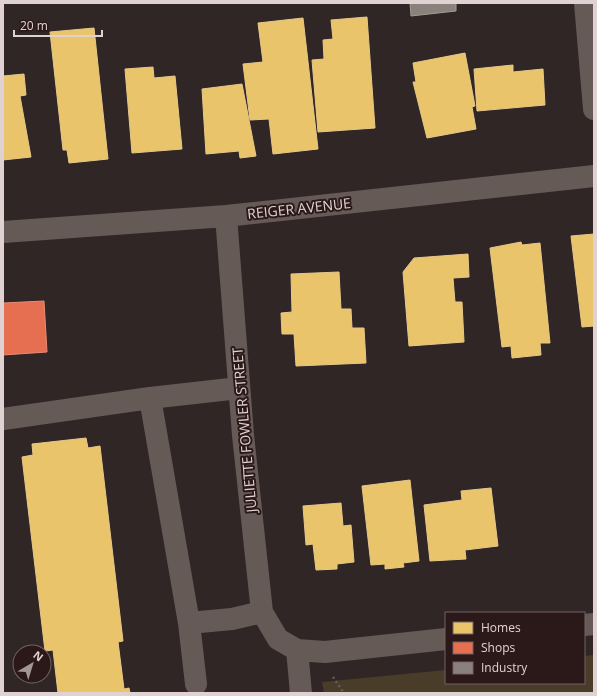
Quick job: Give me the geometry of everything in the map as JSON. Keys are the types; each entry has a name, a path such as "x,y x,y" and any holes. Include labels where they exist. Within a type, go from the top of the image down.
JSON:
{"street":[{"path":"584,3 594,109"},
{"name":"REIGER AVENUE","path":"3,232 226,216 594,176"},
{"name":"JULIETTE FOWLER STREET","path":"226,216 239,388 262,612 278,639 297,650"},
{"path":"3,419 150,398 239,388"},
{"path":"150,398 189,623 196,684"},
{"path":"189,623 232,619 262,612"},
{"path":"302,693 297,650 325,652 445,639"}],"shaded area":[{"path":"594,655 594,693 324,693 322,682 445,670 445,684 585,684 585,656"}],"building: Homes":[{"path":"367,17 375,128 318,132 312,60 324,59 323,40 333,39 331,20"},
{"path":"303,18 318,149 273,154 269,119 250,120 243,64 263,62 258,23"},
{"path":"94,28 108,159 69,163 67,150 63,150 50,32"},
{"path":"465,53 475,106 472,107 476,129 427,138 413,82 416,82 413,63"},
{"path":"513,65 513,72 543,69 545,105 477,111 474,69"},
{"path":"153,67 154,78 175,76 182,149 132,153 125,69"},
{"path":"24,74 26,95 20,96 31,157 3,160 3,76"},
{"path":"242,84 256,156 240,158 239,151 206,154 202,89"},
{"path":"594,234 594,326 582,327 571,236"},
{"path":"521,242 522,245 540,243 550,343 540,343 541,355 512,358 511,346 502,347 490,248"},
{"path":"468,254 469,277 453,278 455,302 462,302 464,342 409,346 403,272 414,258"},
{"path":"339,272 341,309 351,309 352,328 364,328 366,363 296,366 294,334 282,334 281,313 292,312 291,274"},
{"path":"86,438 88,448 100,446 123,641 118,642 124,689 129,688 130,693 58,693 52,644 44,644 22,457 33,455 32,444"},
{"path":"410,480 419,561 403,563 404,567 385,569 385,564 371,565 362,486"},
{"path":"491,488 498,546 465,550 466,559 430,561 424,505 462,500 461,491"},
{"path":"341,503 343,526 351,525 354,562 337,564 337,569 316,570 313,544 306,545 303,506"}],"building: Shops":[{"path":"44,301 47,352 3,355 3,303"}],"building: Industry":[{"path":"410,3 456,3 456,11 411,16"}]}
